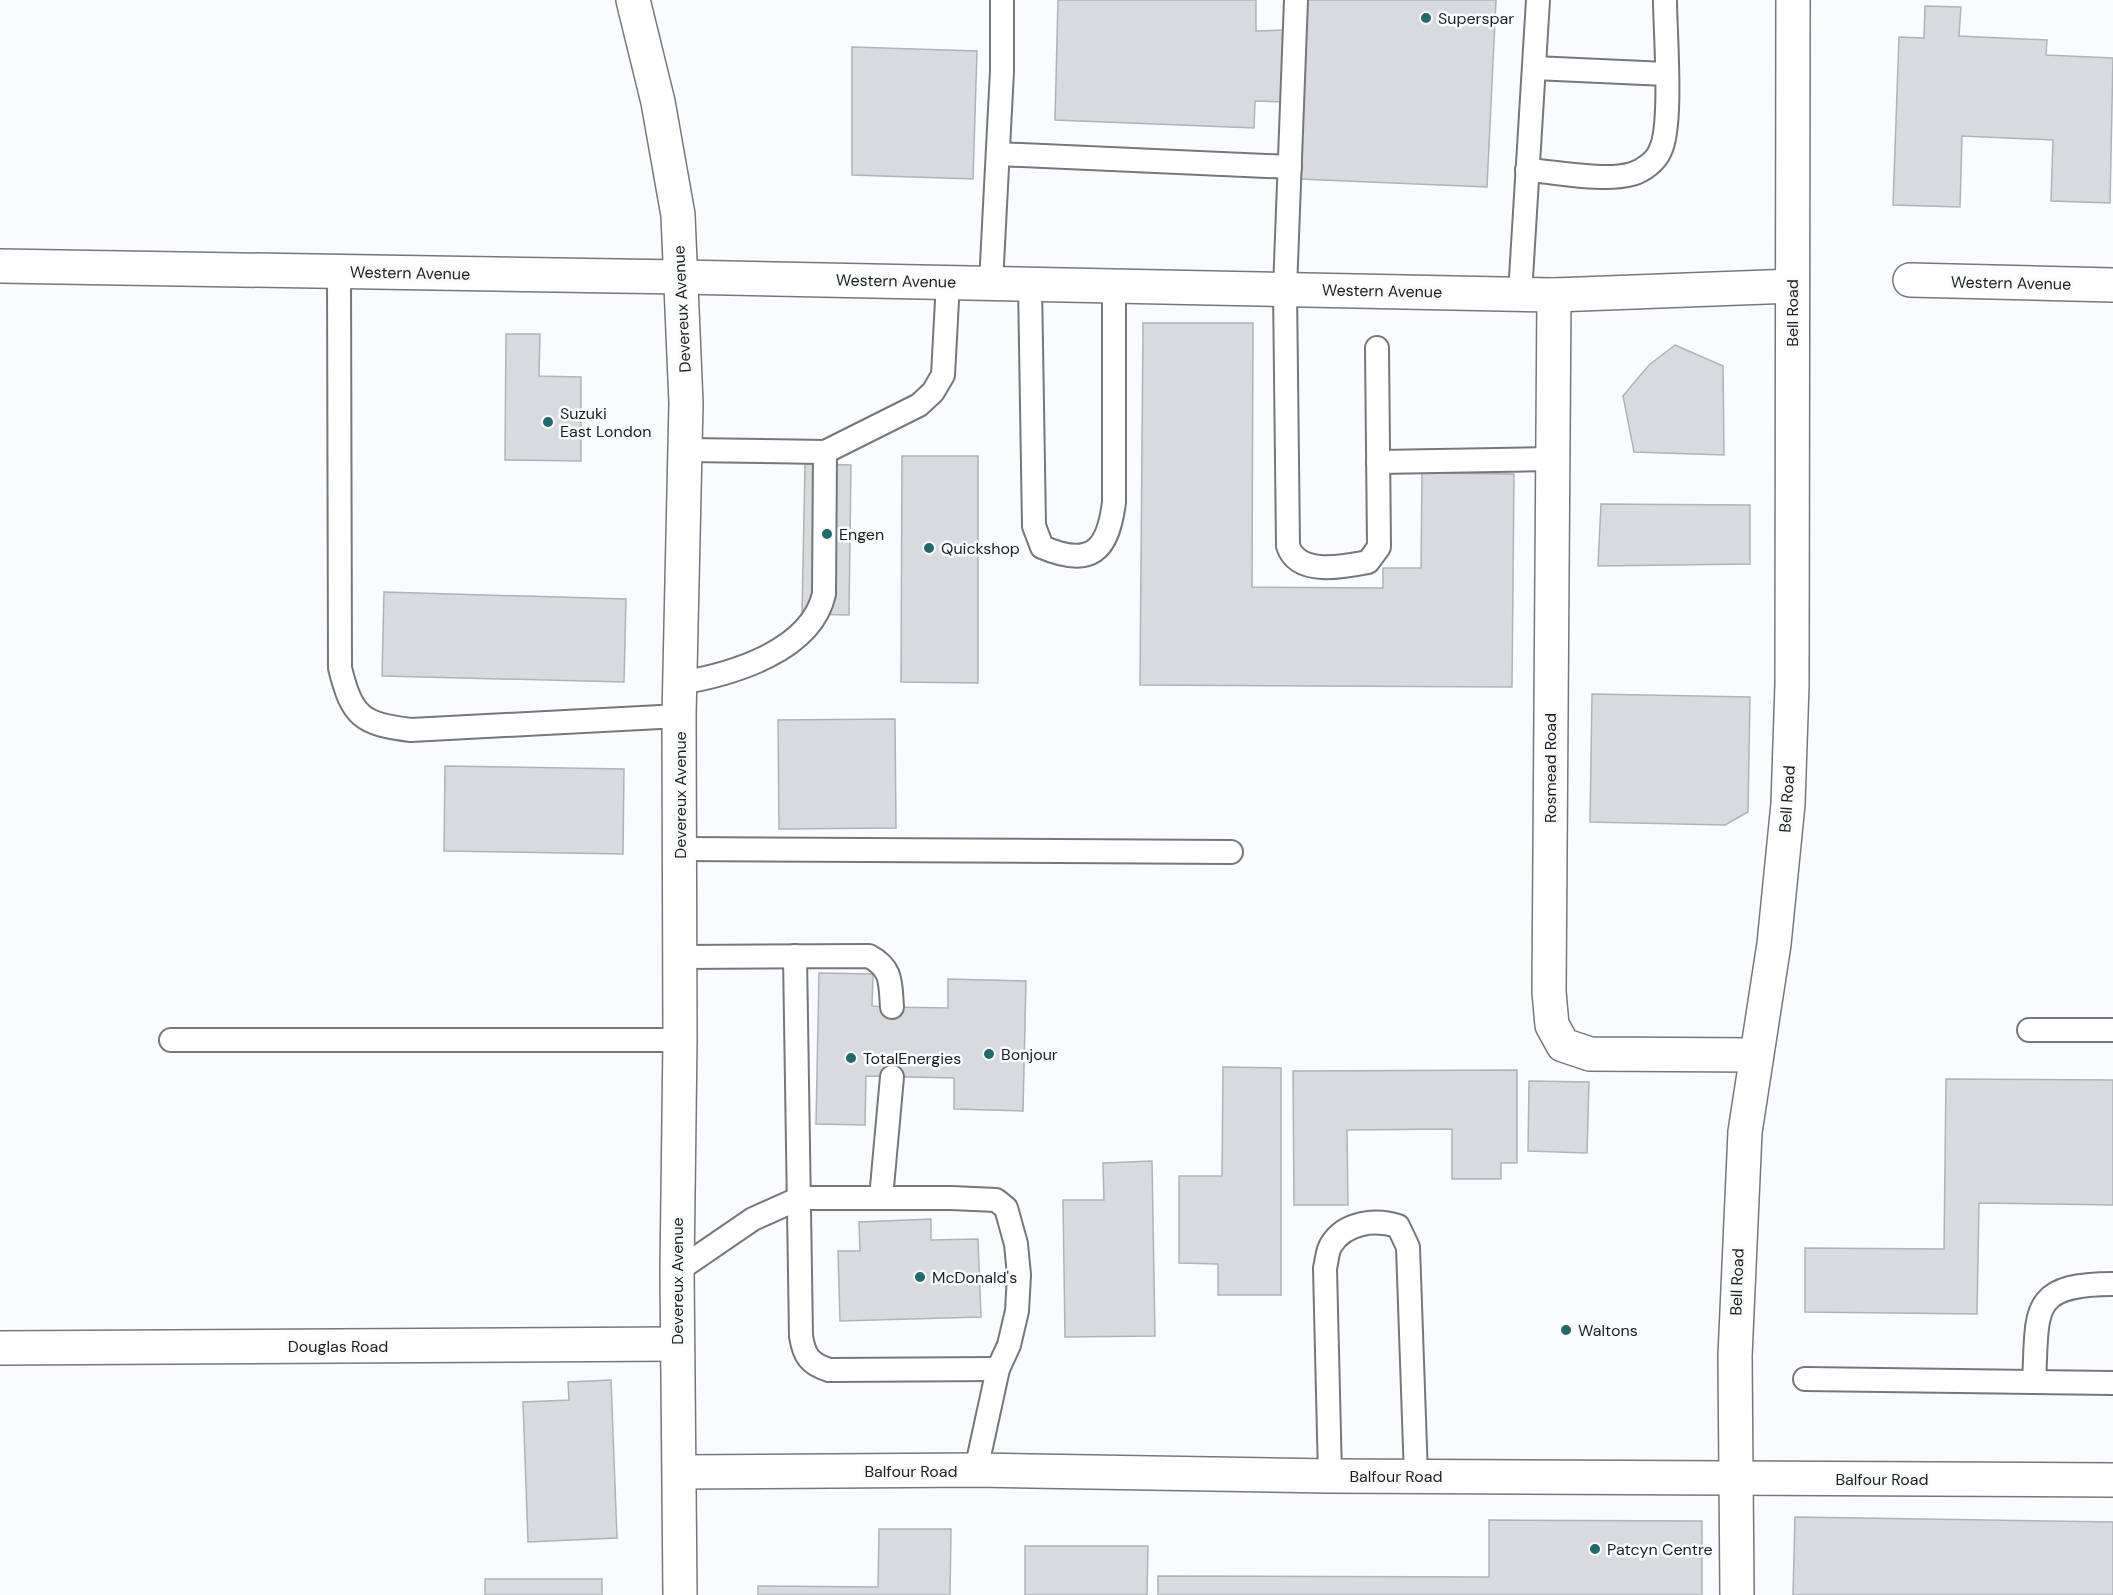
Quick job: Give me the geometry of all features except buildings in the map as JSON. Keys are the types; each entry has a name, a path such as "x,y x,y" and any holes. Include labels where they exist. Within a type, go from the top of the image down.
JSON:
{"street":[{"name":"Devereux Avenue","path":"633,0 671,167 678,215 681,277 686,450 680,683 681,957 677,1271 680,1595"},
{"name":"Bell Road","path":"1737,1595 1735,1356 1739,1226 1745,1132 1774,944 1788,804 1792,685 1793,0"},
{"name":"Western Avenue","path":"0,266 1554,295 1792,286"},
{"name":"Western Avenue","path":"1910,280 2113,285"},
{"name":"Rosmead Road","path":"1554,295 1549,992 1552,1025 1563,1045 1590,1054 1756,1055"},
{"name":"Douglas Road","path":"0,1348 677,1344"},
{"name":"Balfour Road","path":"680,1472 976,1470 1330,1476 2113,1480"}],"lane":[{"path":"991,283 998,154 1002,0"},
{"path":"1296,0 1285,290 1288,546 1296,560 1313,566 1349,566 1368,562 1376,555 1379,547 1377,348"},
{"path":"1520,294 1538,0"},
{"path":"1527,170 1614,177 1634,173 1650,164 1660,151 1665,132 1665,0"},
{"path":"1534,68 1666,74"},
{"path":"998,154 1290,167"},
{"path":"339,272 340,668 348,697 360,715 380,726 411,730 680,716"},
{"path":"686,450 825,452 894,420 919,405 933,392 943,375 948,282"},
{"path":"1030,284 1034,526 1042,547 1061,555 1086,555 1103,545 1111,528 1114,502 1114,286"},
{"path":"680,683 727,672 763,657 796,638 813,623 821,609 825,594 825,452"},
{"path":"1378,462 1552,459"},
{"path":"680,849 1232,852"},
{"path":"795,956 801,1336 804,1354 814,1366 829,1370 998,1369"},
{"path":"681,957 869,956 882,963 890,977 892,1007"},
{"path":"2029,1030 2113,1030"},
{"path":"171,1040 680,1040"},
{"path":"881,1198 892,1077"},
{"path":"677,1271 753,1219 800,1198 996,1200 1006,1208 1016,1244 1019,1275 1017,1311 1009,1345 998,1369 976,1470"},
{"path":"1330,1476 1325,1268 1330,1246 1343,1232 1361,1224 1381,1221 1398,1226 1408,1247 1416,1476"},
{"path":"2034,1382 2038,1321 2045,1300 2061,1289 2113,1284"},
{"path":"1804,1379 2113,1383"}],"place":[{"name":"Superspar","path":"1426,18"},
{"name":"Suzuki East London","path":"548,422"},
{"name":"Engen","path":"827,534"},
{"name":"Quickshop","path":"929,548"},
{"name":"Bonjour","path":"989,1054"},
{"name":"TotalEnergies","path":"851,1058"},
{"name":"McDonald's","path":"920,1277"},
{"name":"Waltons","path":"1566,1330"},
{"name":"Patcyn Centre","path":"1595,1549"}]}
